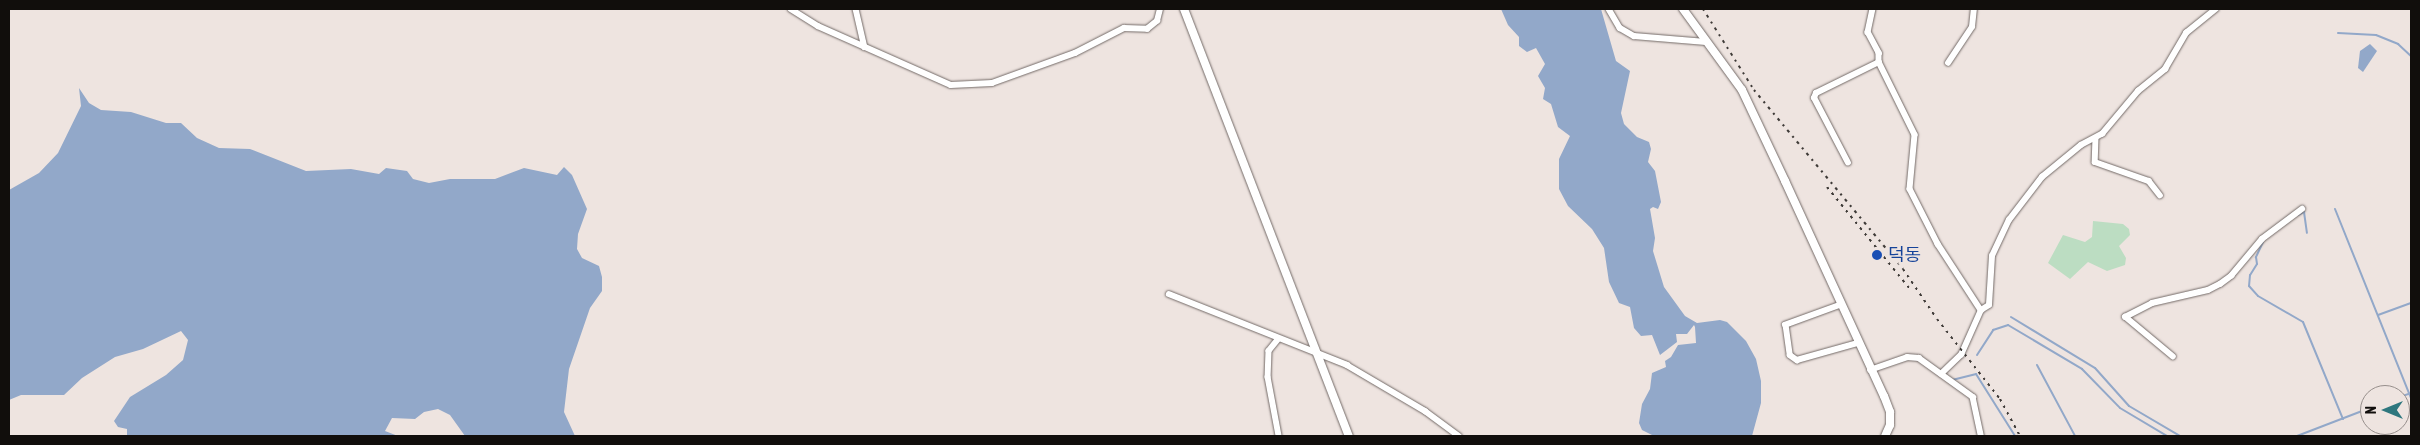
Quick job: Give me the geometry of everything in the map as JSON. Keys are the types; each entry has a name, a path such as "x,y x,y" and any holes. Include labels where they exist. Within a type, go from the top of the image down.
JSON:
{"main road":[{"path":"1184,9 1349,436"},
{"path":"1683,9 1742,90 1890,412 1890,425 1885,436"}],"street":[{"path":"792,9 818,26 942,84 992,83 1075,53 1124,28 1147,29 1157,22 1160,9"},
{"path":"856,9 865,47"},
{"path":"1609,9 1620,28 1634,36 1706,42"},
{"path":"1873,9 1868,32 1879,53 1879,62 1915,135 1917,144 1910,189 1938,244 1981,310"},
{"path":"1948,63 1972,26 1974,9"},
{"path":"1941,374 1961,355 1981,310 1991,301 1992,256 2004,228 2042,177 2081,145 2102,134 2138,91 2165,69 2186,33 2216,9"},
{"path":"1848,163 1814,98 1816,93 1879,62"},
{"path":"2096,138 2095,162 2148,181 2160,195"},
{"path":"2173,356 2125,317 2152,303 2208,290 2220,284 2231,276 2262,239 2302,209"},
{"path":"1169,294 1278,340 1318,352 1347,365 1425,411 1460,436"},
{"path":"1841,305 1786,325 1790,355 1796,360 1858,343"},
{"path":"1278,340 1269,350 1268,377 1279,436"},
{"path":"1870,370 1907,357 1919,358 1973,396 1981,436"}],"green space":[{"path":"2093,221 2123,224 2129,229 2130,235 2119,246 2126,258 2125,265 2107,271 2088,262 2070,279 2048,263 2063,235 2085,242 2092,237"}],"water":[{"path":"1501,9 1601,9 1616,61 1630,71 1621,113 1624,124 1637,137 1649,142 1651,149 1648,162 1655,171 1661,202 1658,209 1653,207 1650,209 1655,238 1653,251 1664,287 1685,316 1697,323 1720,320 1727,322 1746,341 1756,359 1761,381 1761,403 1752,436 1654,436 1642,430 1639,423 1642,404 1650,389 1652,373 1666,367 1665,361 1671,357 1678,345 1696,343 1695,327 1694,325 1687,334 1676,334 1677,342 1660,355 1652,335 1641,336 1634,328 1630,307 1619,303 1609,282 1604,248 1592,229 1568,206 1559,189 1559,159 1570,136 1558,127 1551,104 1543,99 1545,88 1538,76 1545,64 1536,48 1527,52 1519,46 1519,37 1508,25"},
{"path":"2370,44 2377,51 2363,72 2358,68 2360,51"},
{"path":"79,88 89,103 101,110 131,112 166,123 181,123 197,138 219,148 250,149 306,171 351,169 379,174 386,168 407,171 413,179 429,183 450,179 495,179 524,168 557,175 564,167 572,175 587,209 578,234 577,249 582,258 599,266 602,277 602,291 590,308 569,369 564,412 575,436 465,436 450,415 438,409 424,412 415,419 392,418 385,431 398,436 127,436 127,429 118,427 114,421 130,397 166,375 183,360 188,340 181,331 143,349 115,357 82,378 64,395 21,395 9,400 9,190 39,173 58,153 81,106"}],"waterway":[{"path":"2338,33 2376,35 2398,44 2411,56"},
{"path":"2335,209 2411,398"},
{"path":"2298,215 2304,212 2307,233"},
{"path":"2263,242 2256,257 2257,264 2250,275 2249,286 2258,296 2303,322 2343,419"},
{"path":"2378,315 2411,303"},
{"path":"2011,317 2095,368 2129,406 2180,436"},
{"path":"1977,355 1993,330 2008,325 2082,369 2120,408 2167,436"},
{"path":"2037,365 2075,436"},
{"path":"1952,380 1976,374 2015,436"},
{"path":"2297,436 2360,412"}],"railway":[{"path":"1703,9 1754,90 1903,269 1937,319 2000,399 2020,436"},
{"path":"1827,187 1910,289"}],"place":[{"name":"덕동","path":"1877,255"}]}
